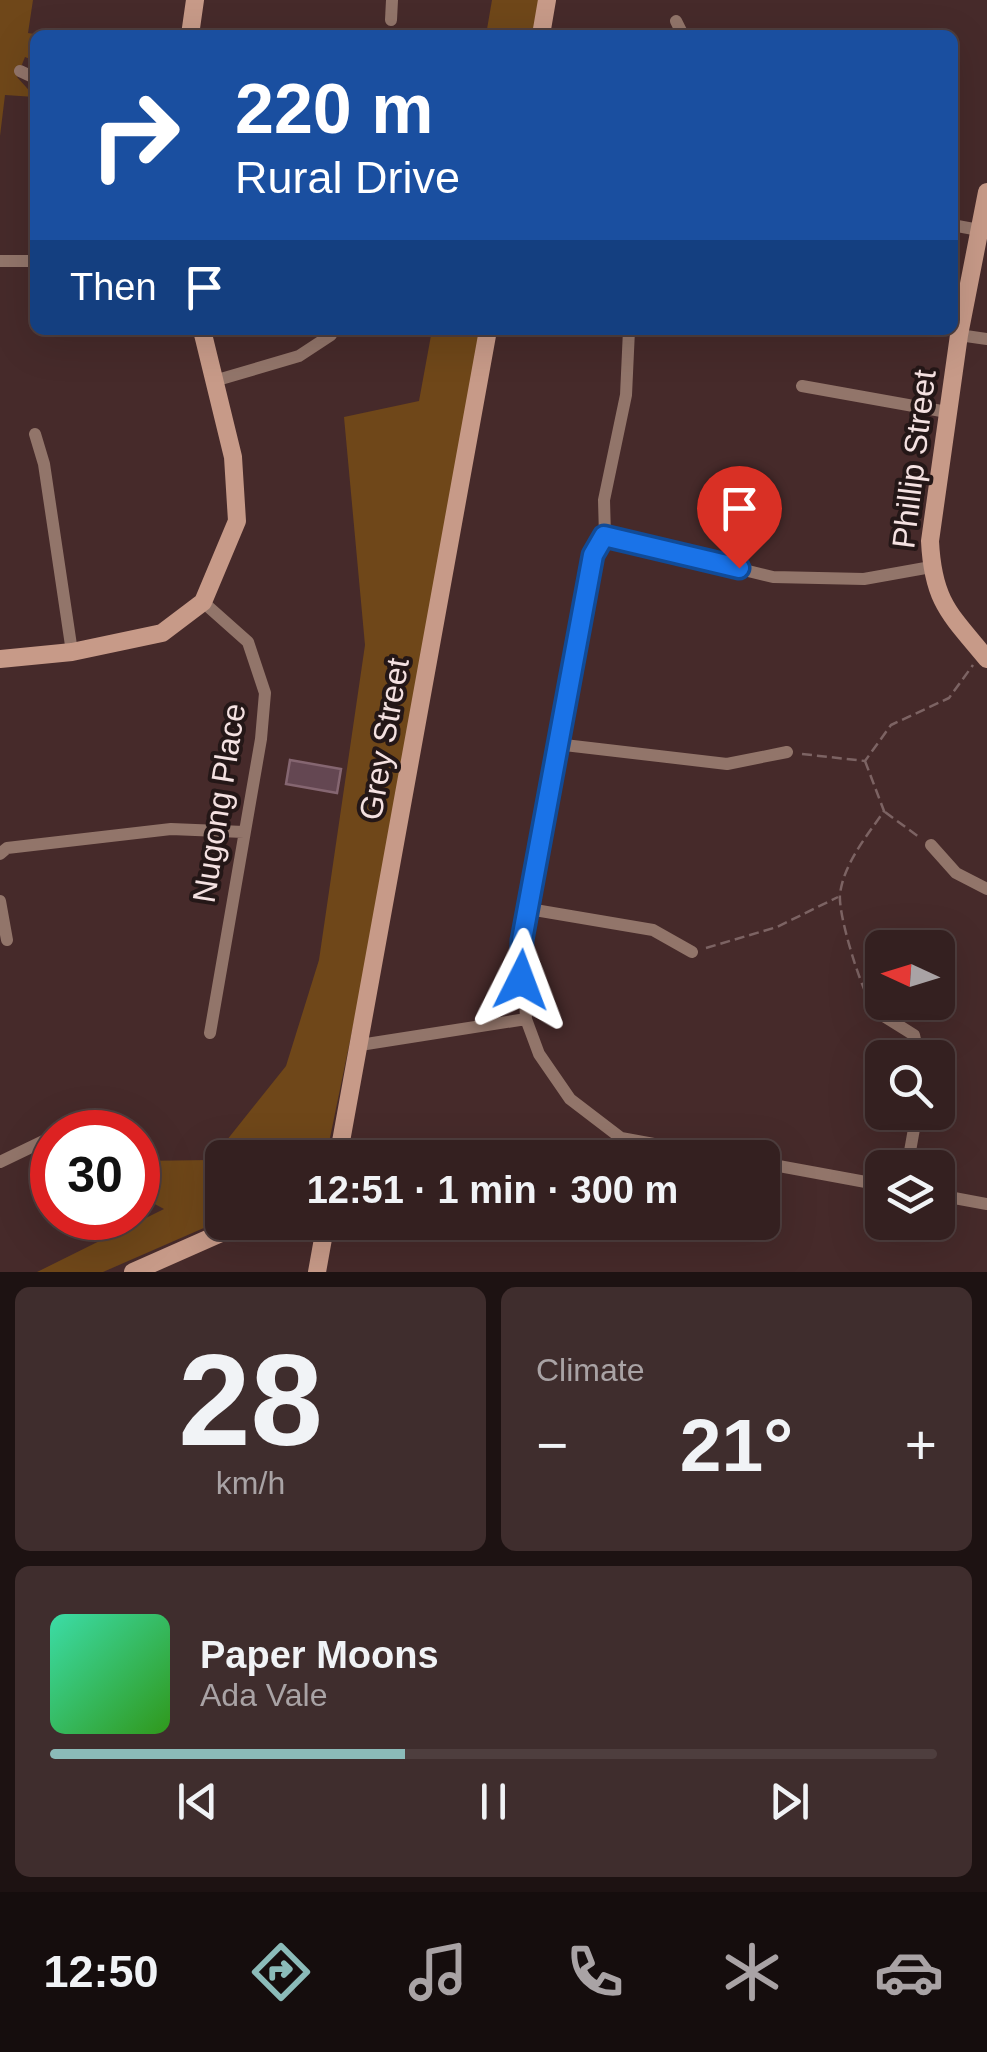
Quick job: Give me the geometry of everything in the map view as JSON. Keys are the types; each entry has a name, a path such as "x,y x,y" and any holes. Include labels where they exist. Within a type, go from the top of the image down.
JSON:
{"main road":[{"path":"191,30 195,0"},
{"path":"542,30 548,0"},
{"name":"Phillip Street","path":"984,656 941,602 931,568 930,541 947,412 987,192"},
{"path":"0,659 72,652 162,633 203,602 237,521 233,457 203,335"},
{"name":"Grey Street","path":"342,1140 487,335"},
{"path":"133,1272 205,1240"},
{"path":"317,1272 323,1240"}],"street":[{"path":"391,20 392,0"},
{"path":"676,21 680,30"},
{"path":"20,70 30,75"},
{"path":"958,227 979,230"},
{"path":"0,261 30,261"},
{"path":"214,381 299,356 331,335"},
{"path":"630,335 626,395 604,500 604,536 593,555 522,940 526,1019 539,1054 570,1099 622,1138 633,1140"},
{"path":"960,335 987,338"},
{"path":"802,386 947,412"},
{"path":"35,434 44,464 72,652"},
{"path":"604,536 773,577 864,579 931,568"},
{"name":"Nugong Place","path":"203,602 248,642 265,693 261,738 210,1034"},
{"path":"556,744 726,764 787,752"},
{"path":"0,854 7,848 171,829 244,832"},
{"path":"931,846 956,873 987,890"},
{"path":"0,901 7,940"},
{"path":"529,909 653,930 692,952"},
{"path":"360,1045 526,1019"},
{"path":"890,1020 914,1035 915,1040"},
{"path":"0,1162 30,1148"},
{"path":"780,1167 865,1182"},
{"path":"955,1198 987,1204"}],"path":[{"path":"865,761 891,725 950,698 984,656"},
{"path":"787,752 865,761"},
{"path":"865,761 884,811 931,846"},
{"path":"865,992 840,896 852,859 884,811"},
{"path":"692,952 777,927 840,896"}],"shaded area":[{"path":"0,0 33,0 28,33 30,59 25,57 17,77 30,97 5,95 0,136"},
{"path":"492,0 541,0 536,30 487,30"},
{"path":"431,335 481,335 389,852 330,1140 227,1140 286,1066 319,960 365,645 344,417 419,401"},
{"path":"205,1160 205,1227 103,1272 37,1272 102,1240 160,1240 160,1211 164,1209 160,1207 160,1161"}],"building":[{"path":"290,760 341,769 337,793 286,784"}],"route":[{"path":"521,980 522,940 593,555 604,536 739,568"}]}
